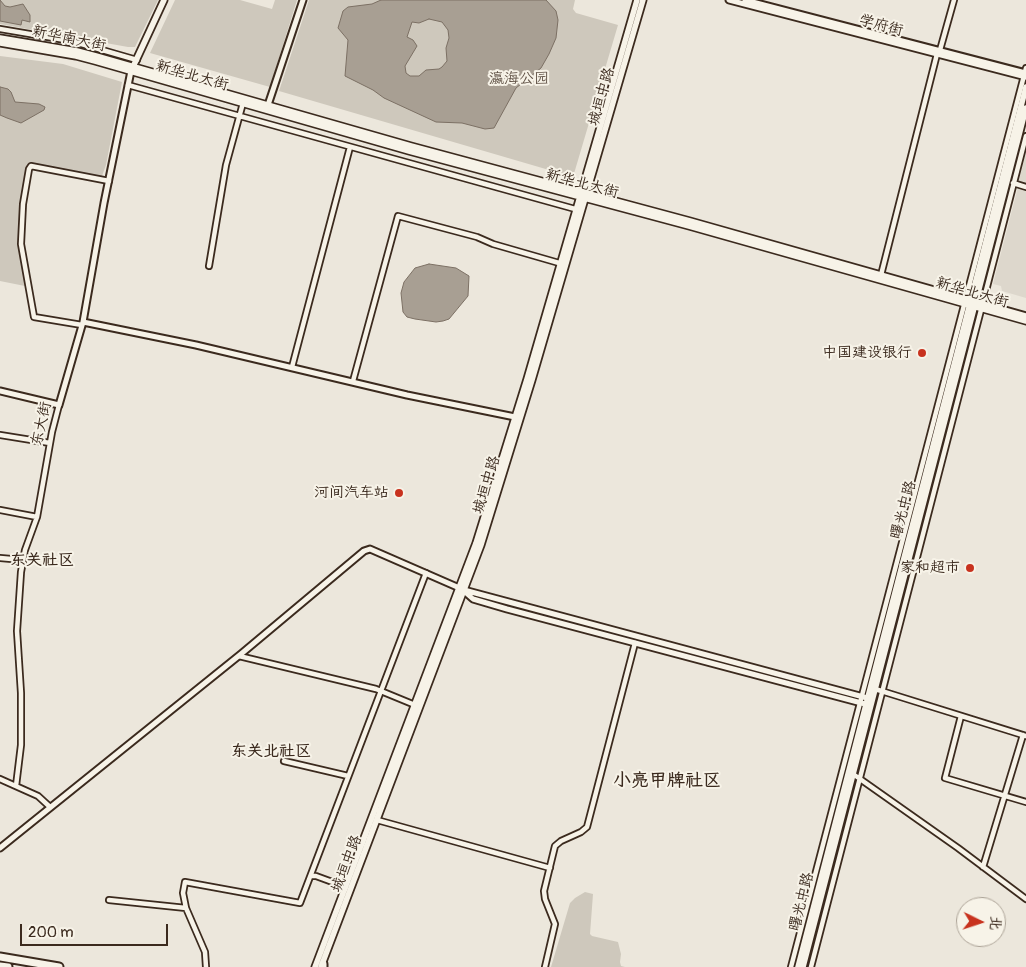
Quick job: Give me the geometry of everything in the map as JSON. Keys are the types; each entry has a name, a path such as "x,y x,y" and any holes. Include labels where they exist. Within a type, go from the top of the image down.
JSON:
{"highway":[{"path":"0,957 59,967"},
{"path":"0,966 8,967"}],"main road":[{"path":"132,69 164,0"},
{"name":"城垣中路","path":"319,966 377,820 462,589 515,417 637,0"},
{"name":"城垣中路","path":"319,966 346,888 415,705 481,545 643,0"},
{"name":"新华南大街","path":"0,38 77,51 132,69"},
{"name":"新华南大街","path":"0,43 76,56 132,69"},
{"name":"新华北大街","path":"132,69 268,105 689,226 973,304 1026,316"},
{"name":"新华北大街","path":"132,69 409,151 579,194"},
{"name":"曙光中路","path":"803,967 853,774 866,701 875,689 1026,87"},
{"name":"曙光中路","path":"798,967 866,701 1026,108"},
{"name":"新华北大街","path":"586,196 880,275 1026,321"}],"street":[{"path":"268,105 303,0"},
{"name":"学府街","path":"729,0 1025,73"},
{"name":"学府街","path":"745,0 938,52"},
{"path":"880,275 938,52 954,0"},
{"path":"0,29 70,41 137,60"},
{"name":"东大街","path":"16,786 22,724 17,630 23,560 37,517 50,443 82,323 132,69"},
{"path":"811,967 882,692 1025,73"},
{"path":"128,85 575,209"},
{"path":"209,266 226,165 243,103"},
{"path":"973,304 1013,183 1026,136"},
{"path":"292,367 350,147"},
{"path":"109,181 31,166 23,204 21,244 34,318 82,323 292,367 515,417"},
{"path":"1013,183 1026,187"},
{"path":"353,382 398,216 477,237 493,244 560,263"},
{"path":"0,391 59,406"},
{"path":"0,435 50,443"},
{"path":"0,510 37,517"},
{"path":"0,848 239,656 364,551 376,550 462,589 866,701"},
{"path":"0,558 23,560"},
{"path":"206,967 205,952 186,908 185,882 300,903 426,573"},
{"path":"462,589 473,599 635,643 866,701"},
{"path":"545,967 555,924 544,896 555,846 561,841 582,832 587,827 635,643"},
{"path":"239,656 381,690 415,705"},
{"path":"875,689 1024,735 983,866"},
{"path":"792,967 866,701"},
{"path":"961,716 945,778 1026,802"},
{"path":"284,761 348,776"},
{"path":"853,774 983,866 1026,899"},
{"path":"0,779 38,796 50,807"},
{"path":"377,820 550,868"},
{"path":"310,876 316,876 346,888"},
{"path":"109,900 186,908"}],"shaded area":[{"path":"0,0 5,6 10,7 23,4 30,15 30,22 22,20 21,25 0,21"},
{"path":"381,0 546,0 556,11 558,20 556,38 541,68 516,88 494,128 485,129 462,123 436,122 384,98 373,90 345,76 348,40 338,28 343,11 348,7 372,4","holes":["429,19 442,22 448,30 447,61 439,69 426,70 419,76 410,76 406,73 405,66 417,46 413,40 407,37 412,22 419,23"]},
{"path":"0,87 11,92 15,102 39,104 45,107 44,110 21,123 0,115"},
{"path":"1026,153 1026,184 1018,182"},
{"path":"1018,187 1026,189 1026,298 1002,291 1001,286 993,284"},
{"path":"429,264 456,268 469,276 468,296 449,319 443,321 415,319 407,317 403,312 401,293 404,282 415,268"}],"green space":[{"path":"0,0 158,0 135,47 128,47 0,24"},
{"path":"175,0 240,0 272,9 275,0 297,0 270,87 150,53"},
{"name":"瀛海公园","path":"309,0 575,0 573,9 576,13 618,25 573,177 279,91"},
{"path":"0,56 63,64 122,82 106,165 102,176 96,177 28,164 20,215 19,247 25,286 0,281"},
{"path":"585,892 593,894 590,934 618,942 621,966 625,967 551,967 570,903"}],"place":[{"name":"中国建设银行","path":"922,353"},
{"name":"河间汽车站","path":"399,493"},
{"name":"家和超市","path":"970,568"}],"district":[{"name":"东关社区","path":"42,561"},
{"name":"东关北社区","path":"271,752"},
{"name":"小亮甲牌社区","path":"667,781"}]}
